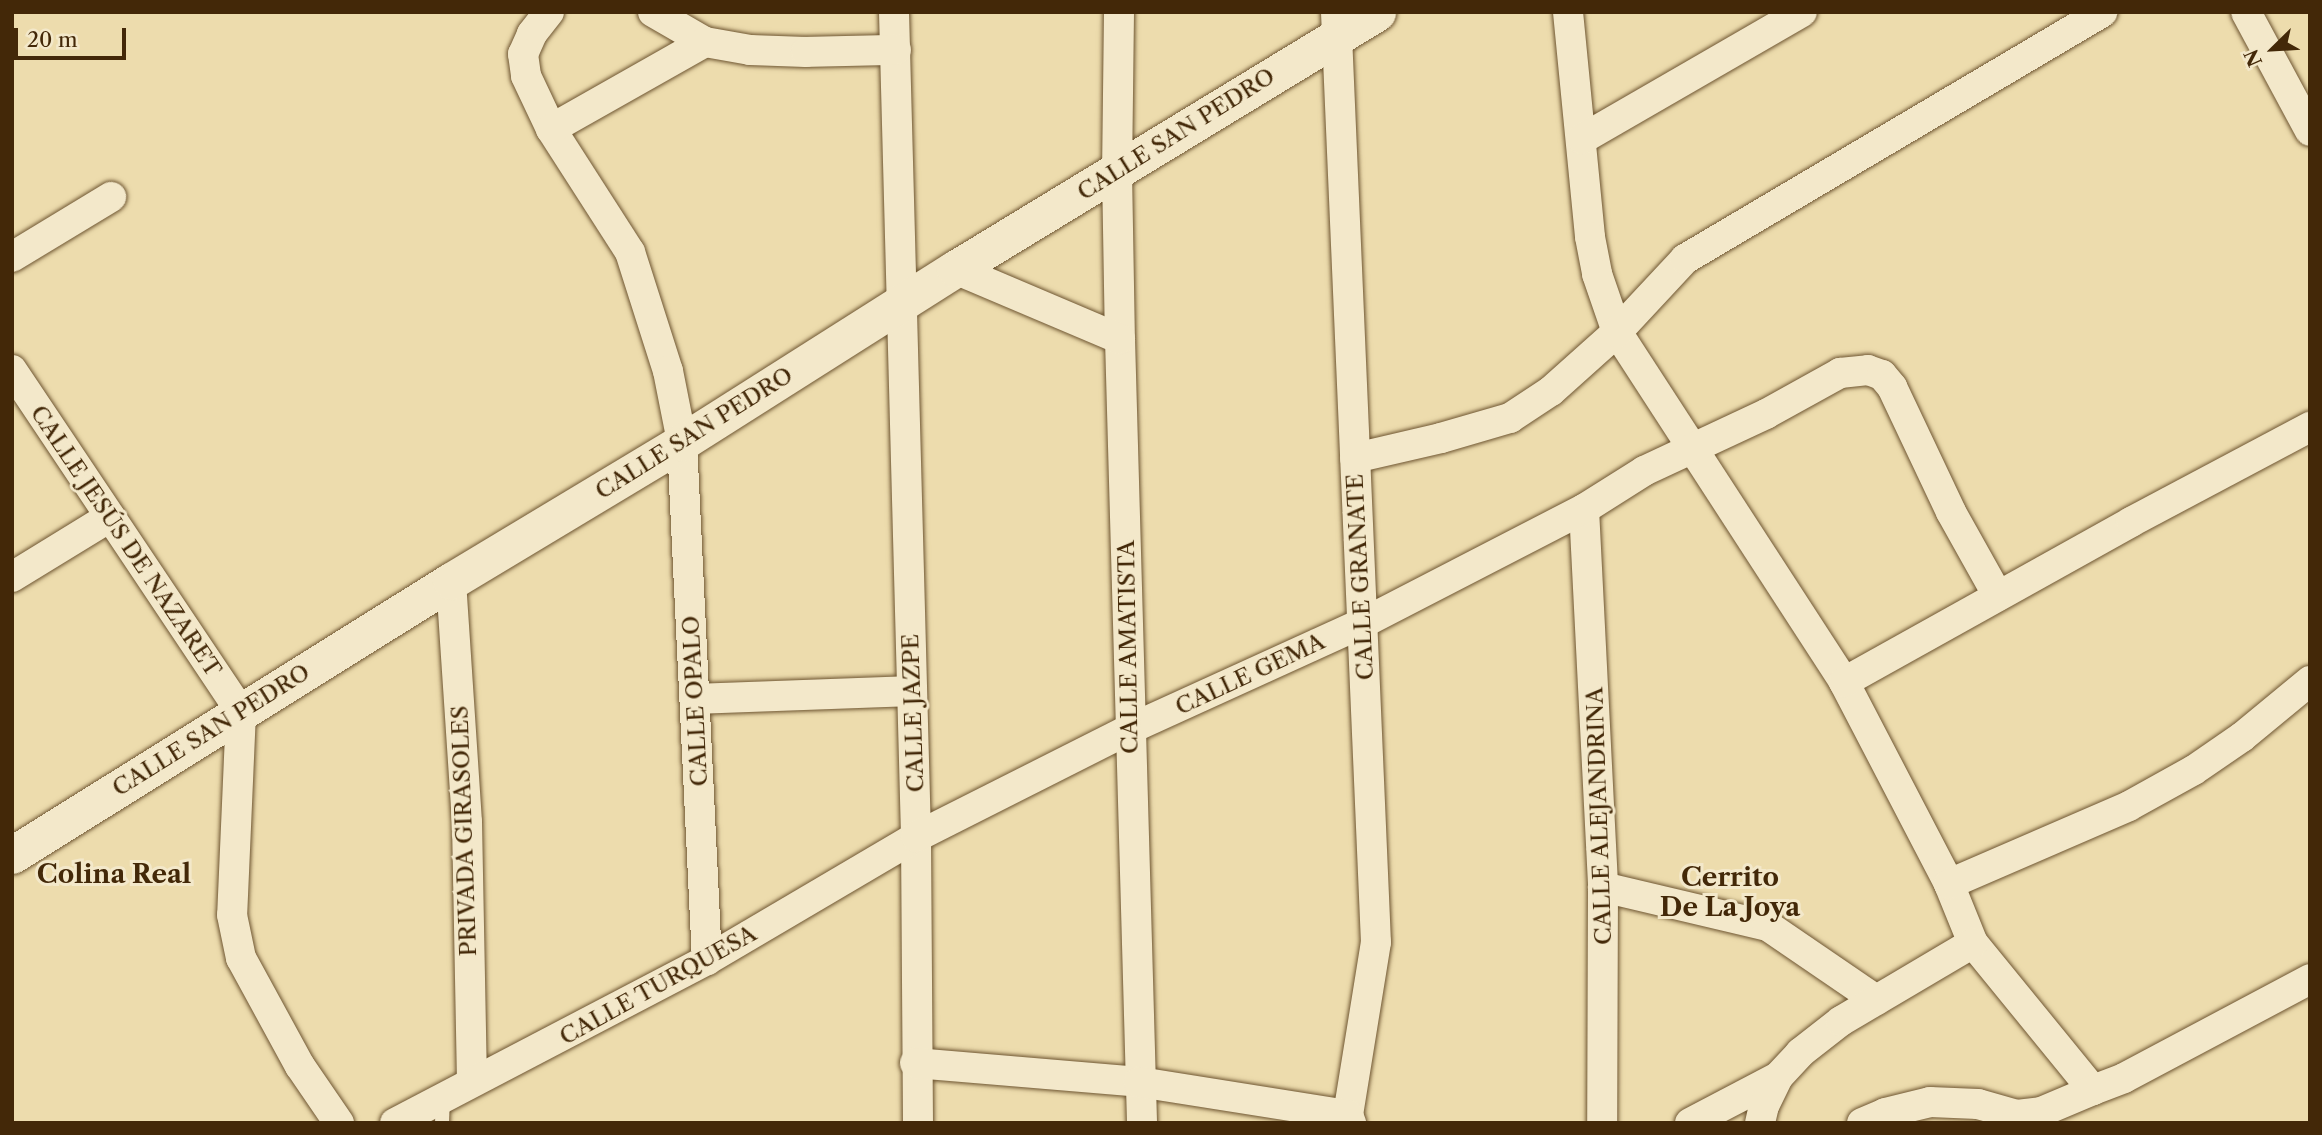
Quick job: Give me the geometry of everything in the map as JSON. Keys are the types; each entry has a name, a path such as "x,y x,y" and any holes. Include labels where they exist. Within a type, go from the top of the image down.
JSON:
{"street":[{"name":"CALLE OPALO","path":"548,12 532,34 523,54 526,76 551,130 630,252 654,323 682,442 707,960"},
{"path":"653,12 705,42 750,50 896,50"},
{"name":"CALLE JAZPE","path":"894,12 916,837 915,1063 918,1123"},
{"name":"CALLE AMATISTA","path":"1119,12 1117,171 1120,339 1142,1123"},
{"name":"CALLE SAN PEDRO","path":"12,855 1117,171 1335,24 1377,12"},
{"path":"1568,12 1595,262 1617,332 1844,682 1949,884 1973,943 2093,1090"},
{"path":"1582,139 1802,12"},
{"path":"1355,458 1441,438 1510,418 1551,391 1617,332 1685,259 2102,12"},
{"path":"2246,12 2310,131"},
{"name":"CALLE GRANATE","path":"1335,24 1376,942 1349,1119"},
{"path":"551,130 705,42"},
{"path":"12,257 111,197"},
{"path":"955,269 1120,339"},
{"name":"CALLE GEMA","path":"916,837 1130,729 1363,623 1584,509 1644,471 1840,373 1854,369 1882,375 1892,387 1951,512 1998,596"},
{"name":"CALLE JESÚS DE NAZARET","path":"12,370 240,712"},
{"path":"1844,682 2310,427"},
{"name":"CALLE ALEJANDRINA","path":"1584,509 1603,887 1602,1123"},
{"path":"12,577 110,517"},
{"name":"PRIVADA GIRASOLES","path":"451,581 467,822 472,1082"},
{"path":"1949,884 2129,806 2194,770 2242,737 2310,681"},
{"path":"695,699 912,691"},
{"path":"240,712 232,915 242,958 300,1066 339,1123"},
{"name":"CALLE TURQUESA","path":"395,1123 443,1110 472,1082 707,960 916,837"},
{"path":"1603,887 1768,926 1876,1000"},
{"path":"1760,1123 1764,1106 1779,1077 1800,1053 1842,1021 1973,943"},
{"path":"1862,1123 1885,1113 1930,1102 1978,1104 2017,1115 2041,1112 2124,1078 2310,979"},
{"path":"915,1063 1139,1082 1349,1119"},
{"path":"1690,1123 1779,1077"}],"district":[{"name":"Colina Real","path":"114,875"},
{"name":"Cerrito De La Joya","path":"1730,893"}]}
